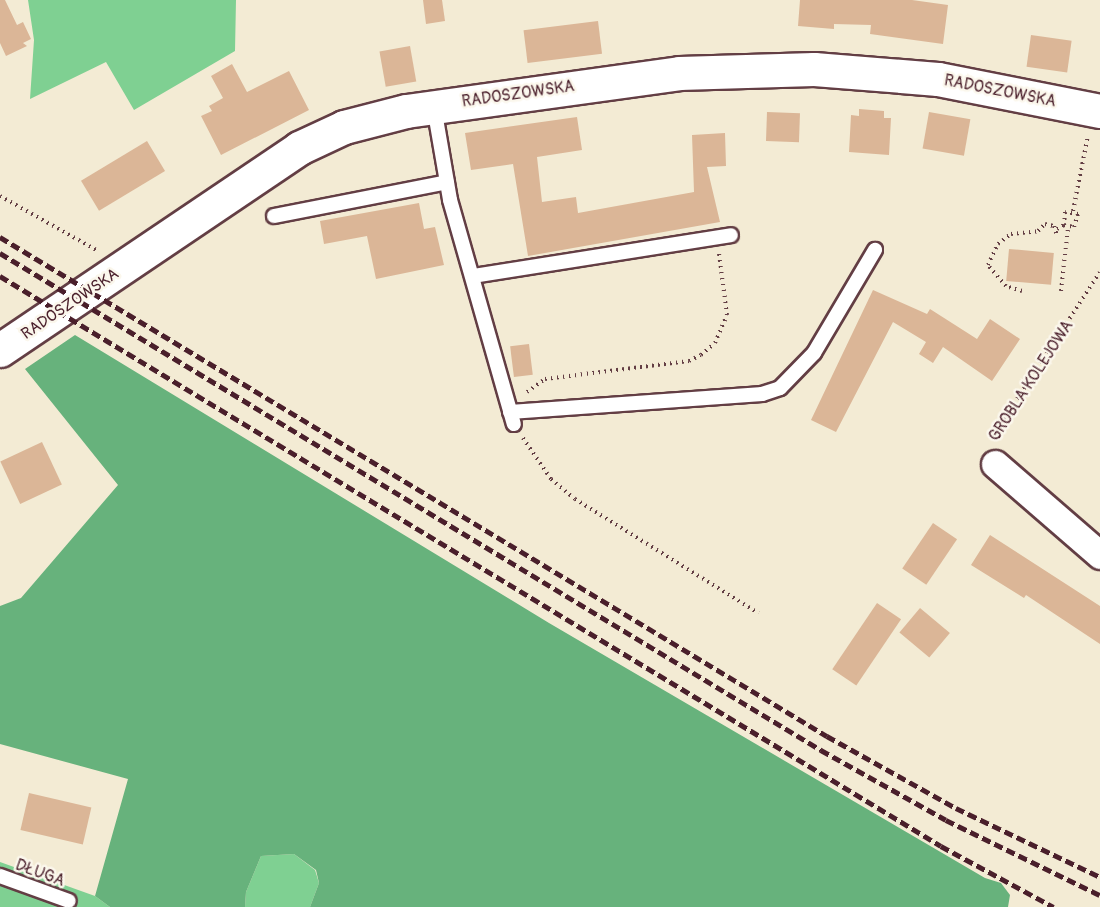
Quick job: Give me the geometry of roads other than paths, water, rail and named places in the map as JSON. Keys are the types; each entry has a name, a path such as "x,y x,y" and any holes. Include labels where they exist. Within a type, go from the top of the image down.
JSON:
{"street":[{"name":"RADOSZOWSKA","path":"0,350 124,268 271,165 321,136 373,118 434,106 679,73 814,69 938,79 1095,118"},
{"name":"GROBLA KOLEJOWA","path":"995,464 1100,555"}],"lane":[{"path":"434,106 447,182 512,418 762,394 780,388 814,353 875,250"},
{"path":"274,216 447,182"},
{"path":"473,276 731,235"},
{"name":"DŁUGA","path":"0,876 69,901"}],"railway":[{"path":"0,237 827,736 956,808 1100,877"},
{"path":"0,253 821,750 946,820 1100,895"},
{"path":"0,276 941,846 1054,907"}]}
